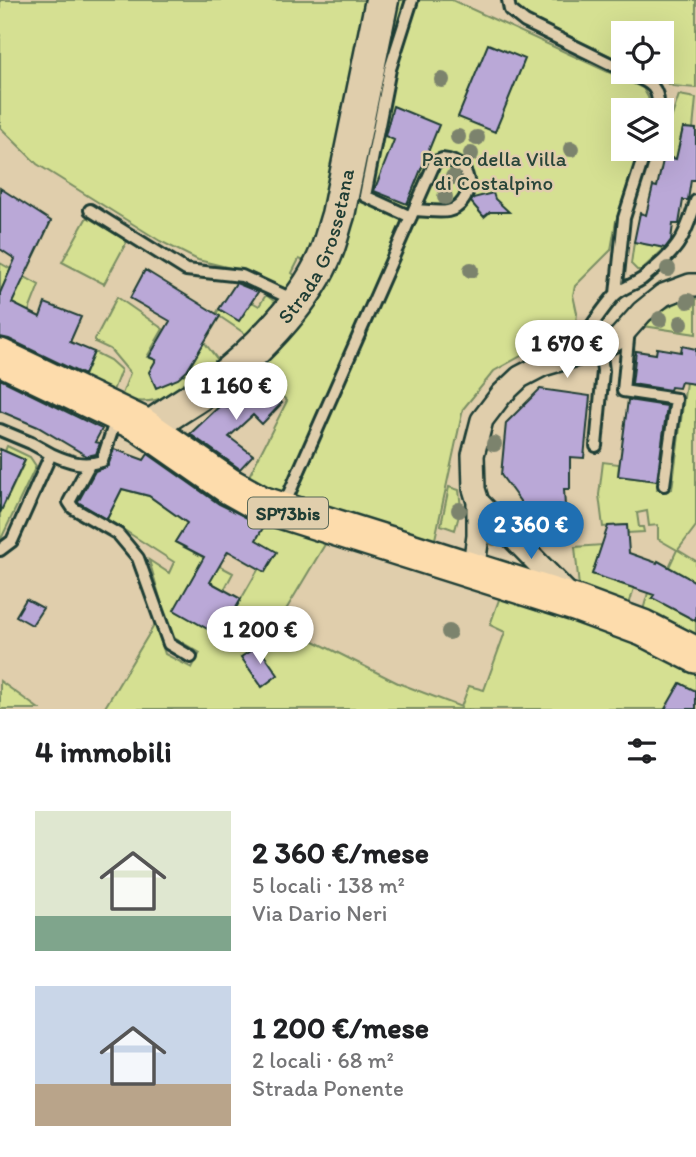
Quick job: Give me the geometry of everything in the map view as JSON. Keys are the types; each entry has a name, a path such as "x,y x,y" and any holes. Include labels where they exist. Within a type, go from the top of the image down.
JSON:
{"main road":[{"name":"Strada Grossetana","path":"148,429 248,357 297,301 319,269 333,231 382,0"},
{"name":"SP73bis","path":"0,357 148,429 240,493 281,511 578,604 643,628 696,655"}],"street":[{"path":"488,576 478,536 478,502 474,489 473,455 482,420 501,395 520,377 543,365 600,348 619,338 642,312 663,295 696,285"},
{"path":"478,502 578,604"},
{"path":"488,576 512,550 512,536"}],"lane":[{"path":"281,511 413,213 436,162 442,159 461,164 469,182 467,191 460,203 449,211 413,213 365,196 390,69 412,0"},
{"path":"508,0 510,10 525,22 611,65"},
{"path":"616,294 624,218 642,161"},
{"path":"568,358 616,294 639,281 675,250 686,233 696,201"},
{"path":"90,210 187,270 242,276 297,301"},
{"path":"630,327 623,391 676,399 664,485"},
{"path":"596,446 603,371 600,348"},
{"path":"0,430 69,462 89,465 102,461 118,413"},
{"path":"0,550 12,541 51,454"},
{"path":"89,465 69,502 73,508 118,534 138,558 169,645 191,657"}],"green space":[{"path":"0,0 368,0 340,163 308,262 299,259 292,273 298,278 289,290 243,271 198,260 160,241 37,164 0,127"},
{"name":"Parco della Villa di Costalpino","path":"396,0 452,0 611,73 611,84 634,84 643,88 648,98 611,98 611,161 635,161 616,221 611,250 575,286 573,295 576,322 568,330 494,371 463,409 435,539 426,544 246,482 287,401 256,369 298,324"},
{"path":"515,0 696,0 696,88 669,84 674,84 674,21 611,21 611,56 531,18 515,6"},
{"path":"679,95 696,98 693,129 683,128 676,159 674,159 674,110"},
{"path":"87,217 127,241 104,284 62,262"},
{"path":"634,242 665,248 641,270 637,270 631,264"},
{"path":"0,263 39,285 28,313 10,307 5,282 0,293"},
{"path":"266,295 279,305 250,337 216,314 219,309 239,321 252,302 259,306"},
{"path":"696,296 696,334 644,326 664,309"},
{"path":"117,297 163,329 147,357 187,371 204,342 221,364 187,387 161,399 134,401 121,397 130,373 110,349 95,342"},
{"path":"94,352 110,360 121,370 112,393 83,378"},
{"path":"686,382 696,384 696,526 678,550 696,561 696,582 653,598 696,621 696,635 658,614 643,610 657,562 669,567 677,550 658,539 658,525 649,526 647,511 637,513 639,527 643,527 644,532 627,533 626,525 603,527 599,495 603,462 619,464 618,476 658,481 657,490 672,489"},
{"path":"7,446 30,457 36,466 0,541 0,491 9,495 25,461 5,451"},
{"path":"449,487 459,490 461,508 455,530 441,525"},
{"path":"122,489 149,496 187,523 175,542 233,573 224,590 195,574 175,610 220,636 259,568 265,572 276,552 256,540 265,524 258,519 327,541 278,623 398,683 461,707 469,686 484,690 505,632 490,625 501,594 645,646 696,674 696,709 104,709 155,624 165,654 192,668 200,653 171,636 149,560 169,573 174,562 107,519"},
{"path":"602,545 592,574 634,588 629,605 579,587 575,547"},
{"path":"0,681 39,709 0,709"}],"building":[{"path":"488,44 525,59 495,132 458,117"},
{"path":"393,106 439,125 407,204 374,191 394,140 385,136"},
{"path":"683,128 696,129 696,180 691,180 688,200 683,200 679,224 673,224 671,240 665,248 634,242 640,213 646,215 653,186 657,187 663,161 676,159"},
{"path":"0,188 51,221 12,303 40,317 45,303 81,317 70,342 94,352 84,375 0,337 0,293 15,259 0,249"},
{"path":"493,193 495,199 509,212 490,212 484,217 471,202 473,198"},
{"path":"145,270 220,316 187,371 178,379 156,388 149,372 156,360 149,357 170,321 130,298"},
{"path":"236,283 258,292 239,321 219,309"},
{"path":"682,346 696,349 696,384 681,382 679,388 671,387 670,390 632,384 636,351 656,354 657,348 681,352"},
{"path":"254,377 282,403 262,424 253,415 229,437 253,455 240,469 190,434 223,403 227,407"},
{"path":"0,379 102,429 95,442 100,443 96,454 87,456 38,427 0,411"},
{"path":"540,389 590,396 584,458 570,457 570,489 564,489 565,507 525,508 501,475 506,423"},
{"path":"628,400 667,406 657,481 618,476"},
{"path":"0,449 25,460 0,513"},
{"path":"114,449 144,460 148,454 219,504 264,526 256,540 277,552 265,572 228,551 210,582 241,599 220,636 174,610 204,557 175,542 187,523 149,496 122,489 107,519 78,502 95,471 108,466"},
{"path":"627,525 629,553 657,563 658,561 696,582 696,621 652,598 654,595 592,574 608,526"},
{"path":"26,599 43,608 32,625 16,616"},
{"path":"258,646 278,675 262,687 241,657"},
{"path":"680,683 696,691 696,709 665,709"}]}
